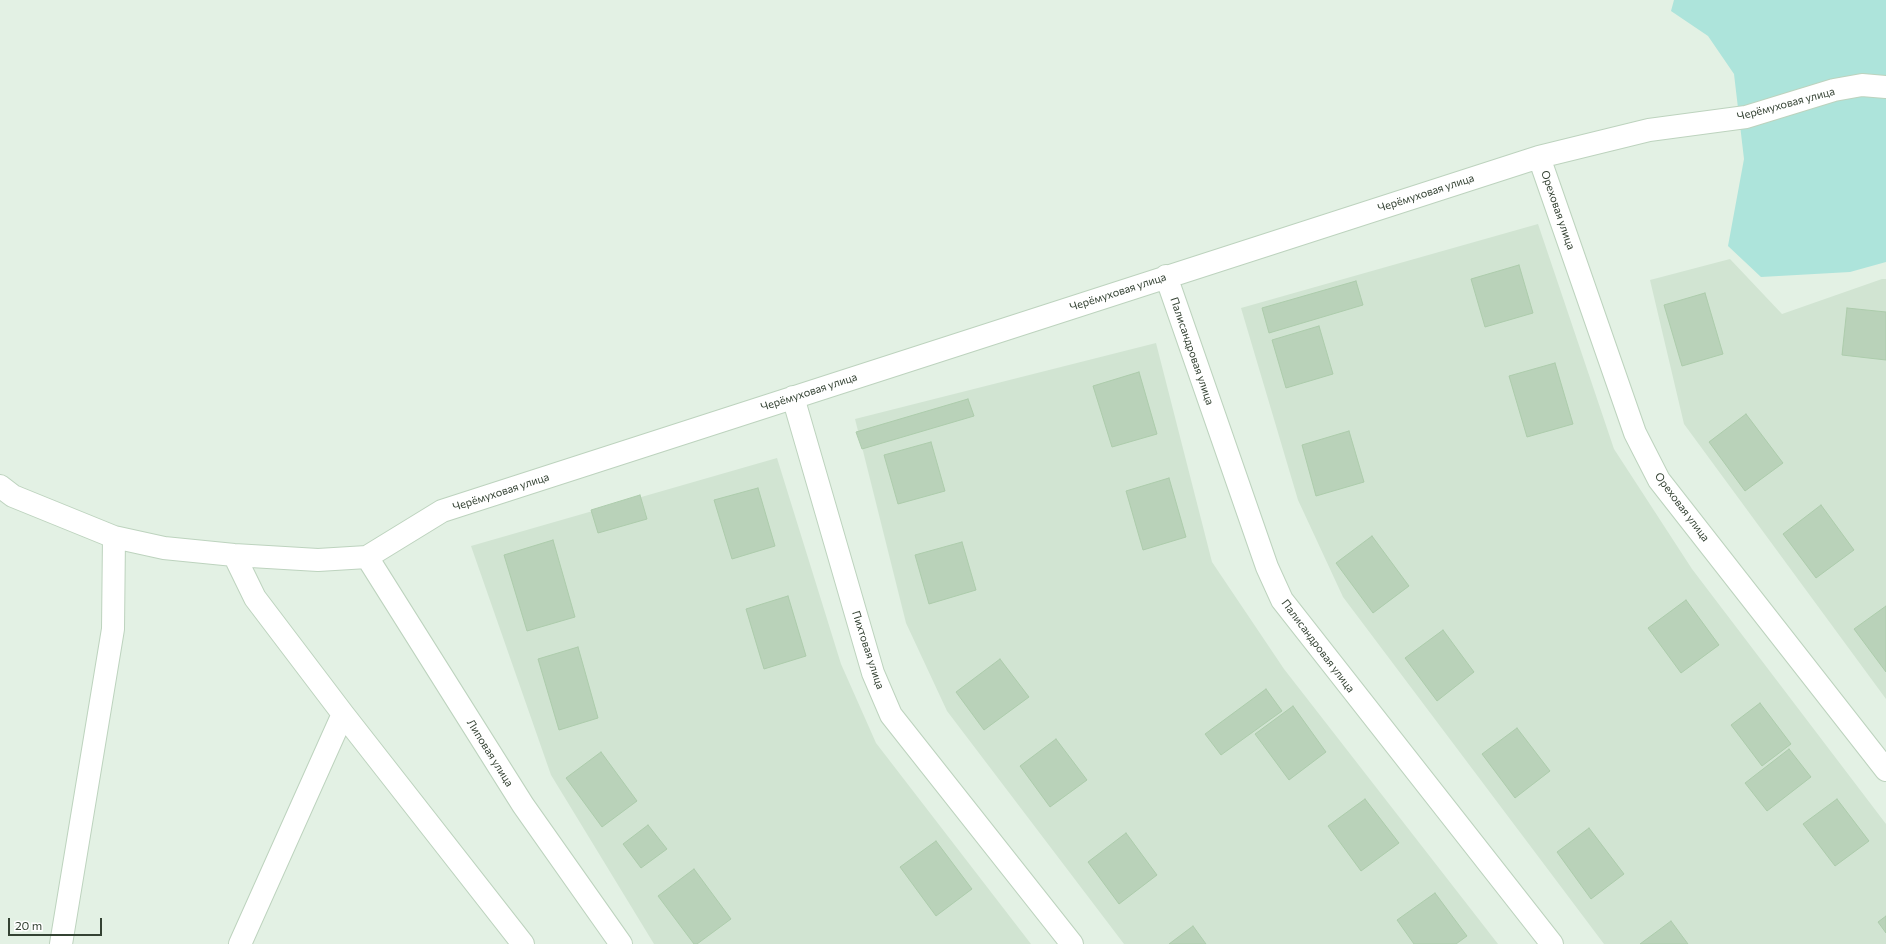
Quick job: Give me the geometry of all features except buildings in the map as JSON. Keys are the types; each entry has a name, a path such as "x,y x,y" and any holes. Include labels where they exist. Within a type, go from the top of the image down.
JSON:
{"street":[{"name":"Черёмуховая улица","path":"367,557 442,511 1166,276 1539,157 1649,130 1746,116 1834,90 1862,85 1886,87"},
{"name":"Ореховая улица","path":"1539,157 1634,433 1659,480 1886,770"},
{"name":"Палисандровая улица","path":"1166,276 1268,567 1282,600 1552,944"},
{"name":"Пихтовая улица","path":"793,397 873,673 892,715 1072,944"},
{"path":"0,486 13,496 114,537 164,548 234,555 318,560 367,557"},
{"path":"61,944 113,629 114,537"},
{"path":"234,555 255,598 343,714 523,944"},
{"name":"Липовая улица","path":"367,557 524,805 621,944"},
{"path":"240,944 343,714"}],"shaded area":[{"path":"1674,0 1886,0 1886,262 1850,272 1761,277 1728,246 1744,159 1734,74 1708,36 1671,11"},
{"path":"1538,224 1614,449 1692,569 1886,824 1886,944 1604,944 1343,597 1298,500 1241,308"},
{"path":"1730,259 1782,314 1882,279 1886,279 1886,699 1684,424 1650,280"},
{"path":"1156,343 1212,562 1284,669 1498,944 1124,944 947,711 906,623 855,419"},
{"path":"777,458 841,664 876,743 1031,944 654,944 551,775 471,546"}]}
